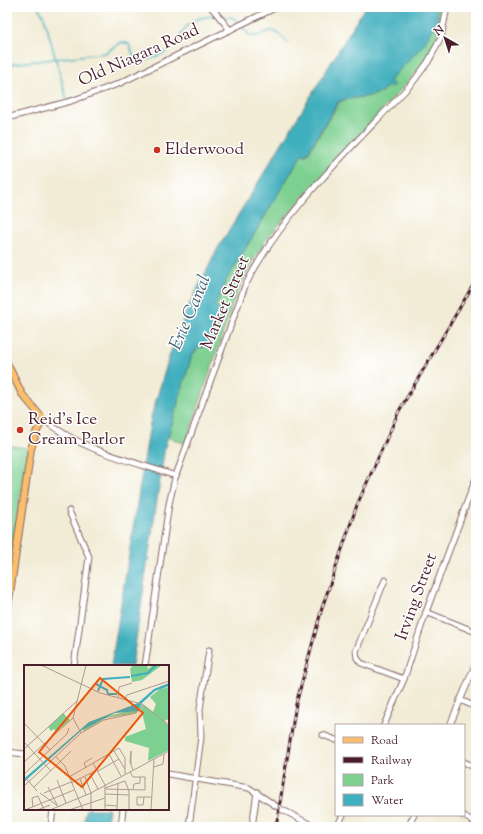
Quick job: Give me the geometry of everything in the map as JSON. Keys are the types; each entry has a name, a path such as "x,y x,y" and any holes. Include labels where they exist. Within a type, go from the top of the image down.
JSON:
{"main road":[{"path":"7,363 19,389 43,419 36,433 31,449 7,614"}],"street":[{"path":"210,7 230,30"},
{"name":"Old Niagara Road","path":"7,118 97,92 277,7"},
{"name":"Market Street","path":"145,665 169,504 176,476 245,286 259,258 277,233 303,202 413,82 428,62 441,38 447,7"},
{"path":"472,7 476,10"},
{"path":"43,419 74,442 176,476"},
{"name":"Irving Street","path":"384,724 404,679 426,612 476,478"},
{"path":"69,512 89,557 74,665"},
{"path":"386,580 356,651 357,658 361,663 404,679"},
{"path":"426,612 476,632"},
{"path":"189,827 201,737 200,709 209,650"},
{"path":"450,724 476,662"},
{"path":"460,700 476,707"},
{"path":"323,735 335,740"},
{"path":"7,752 24,754"},
{"path":"465,762 476,768"},
{"path":"169,774 249,788 279,808 315,827"},
{"path":"252,827 257,792"},
{"path":"51,827 53,810"},
{"path":"121,827 123,810"},
{"path":"337,827 343,816"},
{"path":"408,827 414,816"},
{"path":"464,816 476,823"}],"green space":[{"path":"436,7 442,7 442,10 436,39 424,64 265,241 251,264 234,300 186,444 168,437 192,355 198,348 208,346 220,311 215,306 226,281 302,154 307,155 340,101 381,93 438,17"},
{"path":"7,445 28,448 7,580"}],"water":[{"name":"Erie Canal","path":"365,7 436,7 438,17 425,43 389,81 394,85 391,88 388,86 377,94 371,96 339,101 306,155 302,154 226,281 215,306 220,311 208,346 198,348 192,355 165,447 132,665 111,665 151,417 169,357 188,307 218,248"},
{"path":"86,810 109,810 106,827 83,827"}],"waterway":[{"path":"38,7 44,17 67,100"},
{"path":"11,64 105,53 122,42 129,44 135,59 150,59 171,48 188,25 196,19 216,16"},
{"path":"220,16 234,18 240,23"},
{"path":"242,26 250,36 256,36 272,31 276,32 288,43"}],"railway":[{"path":"276,827 296,704 322,608 357,505 399,411 476,280"}],"place":[{"name":"Elderwood","path":"157,150"},
{"name":"Reid's Ice Cream Parlor","path":"20,430"}]}
